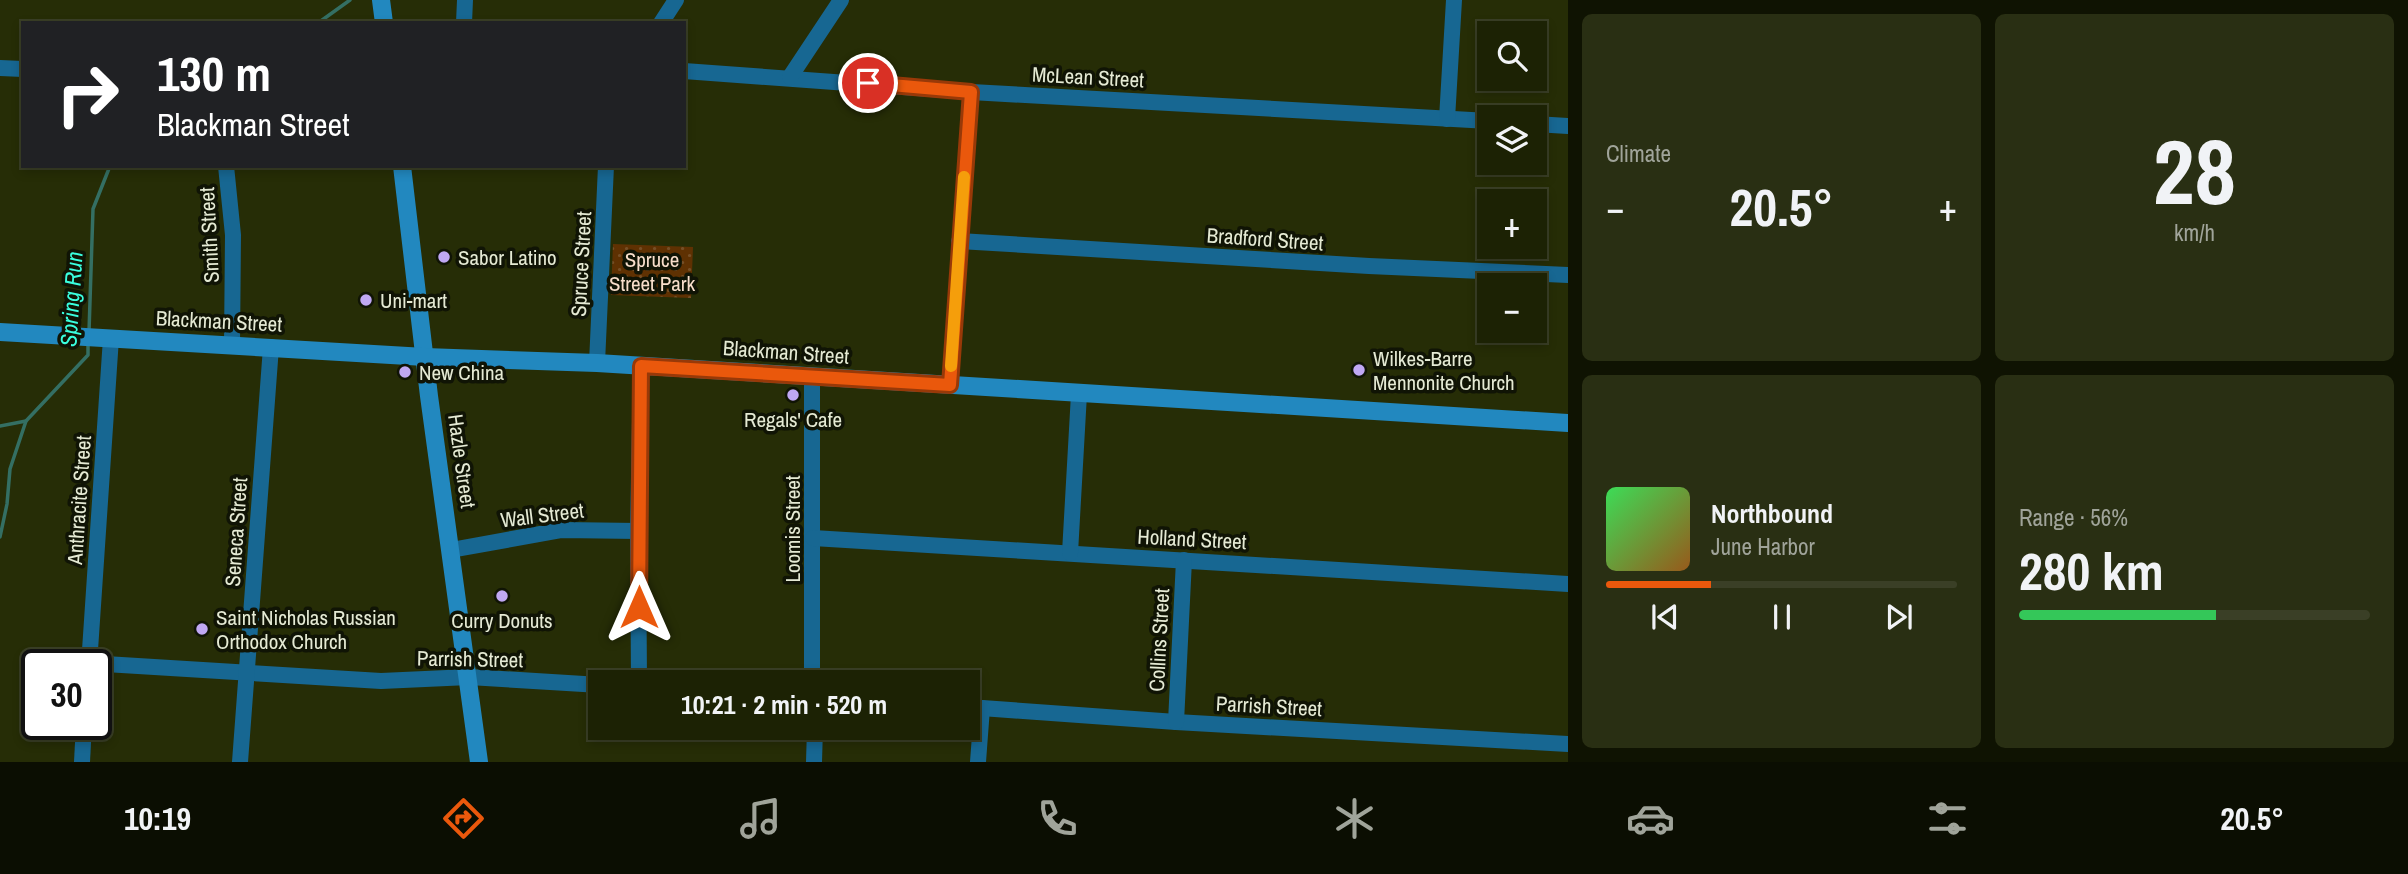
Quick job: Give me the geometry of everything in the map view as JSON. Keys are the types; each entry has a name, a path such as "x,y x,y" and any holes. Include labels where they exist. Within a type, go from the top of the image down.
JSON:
{"main road":[{"path":"381,1 384,21"},
{"name":"Hazle Street","path":"402,168 479,762"},
{"name":"Blackman Street","path":"0,332 425,357 597,363 1568,423"}],"street":[{"path":"464,21 465,0"},
{"path":"662,21 676,0"},
{"path":"790,77 841,0"},
{"path":"1447,119 1454,0"},
{"path":"0,68 21,69"},
{"name":"McLean Street","path":"686,71 971,92 1477,120"},
{"path":"950,385 971,92"},
{"path":"1547,125 1568,126"},
{"name":"Smith Street","path":"226,168 233,235 232,344"},
{"name":"Spruce Street","path":"597,363 606,168"},
{"name":"Bradford Street","path":"959,241 1369,266 1568,275"},
{"name":"Anthracite Street","path":"89,649 95,337"},
{"name":"Seneca Street","path":"240,762 271,347"},
{"path":"639,670 641,366"},
{"name":"Loomis Street","path":"812,376 812,670"},
{"path":"1070,554 1079,394"},
{"name":"Wall Street","path":"452,550 562,530 638,531"},
{"name":"Holland Street","path":"813,538 1568,584"},
{"name":"Collins Street","path":"1177,722 1184,560"},
{"name":"Parrish Street","path":"112,665 381,681 469,677 588,684"},
{"name":"Parrish Street","path":"980,707 1177,722 1568,744"},
{"path":"82,762 84,740"},
{"path":"814,762 815,740"},
{"path":"977,740 978,762"}],"green space":[{"name":"Spruce Street Park","path":"613,244 693,247 691,298 611,295"}],"waterway":[{"name":"Spring Run","path":"321,21 350,0"},
{"name":"Spring Run","path":"89,332 93,209 109,168"},
{"name":"Spring Run","path":"0,537 7,504 10,469 26,421 88,355 88,343"},
{"path":"0,426 26,421"}],"slow traffic":[{"path":"951,366 964,177"}],"place":[{"name":"Sabor Latino","path":"444,257"},
{"name":"Uni-mart","path":"366,300"},
{"name":"Wilkes-Barre Mennonite Church","path":"1359,370"},
{"name":"New China","path":"405,372"},
{"name":"Regals' Cafe","path":"793,395"},
{"name":"Curry Donuts","path":"502,596"},
{"name":"Saint Nicholas Russian Orthodox Church","path":"202,629"}],"route":[{"path":"639,607 641,366 950,385 971,92 868,83"}]}
